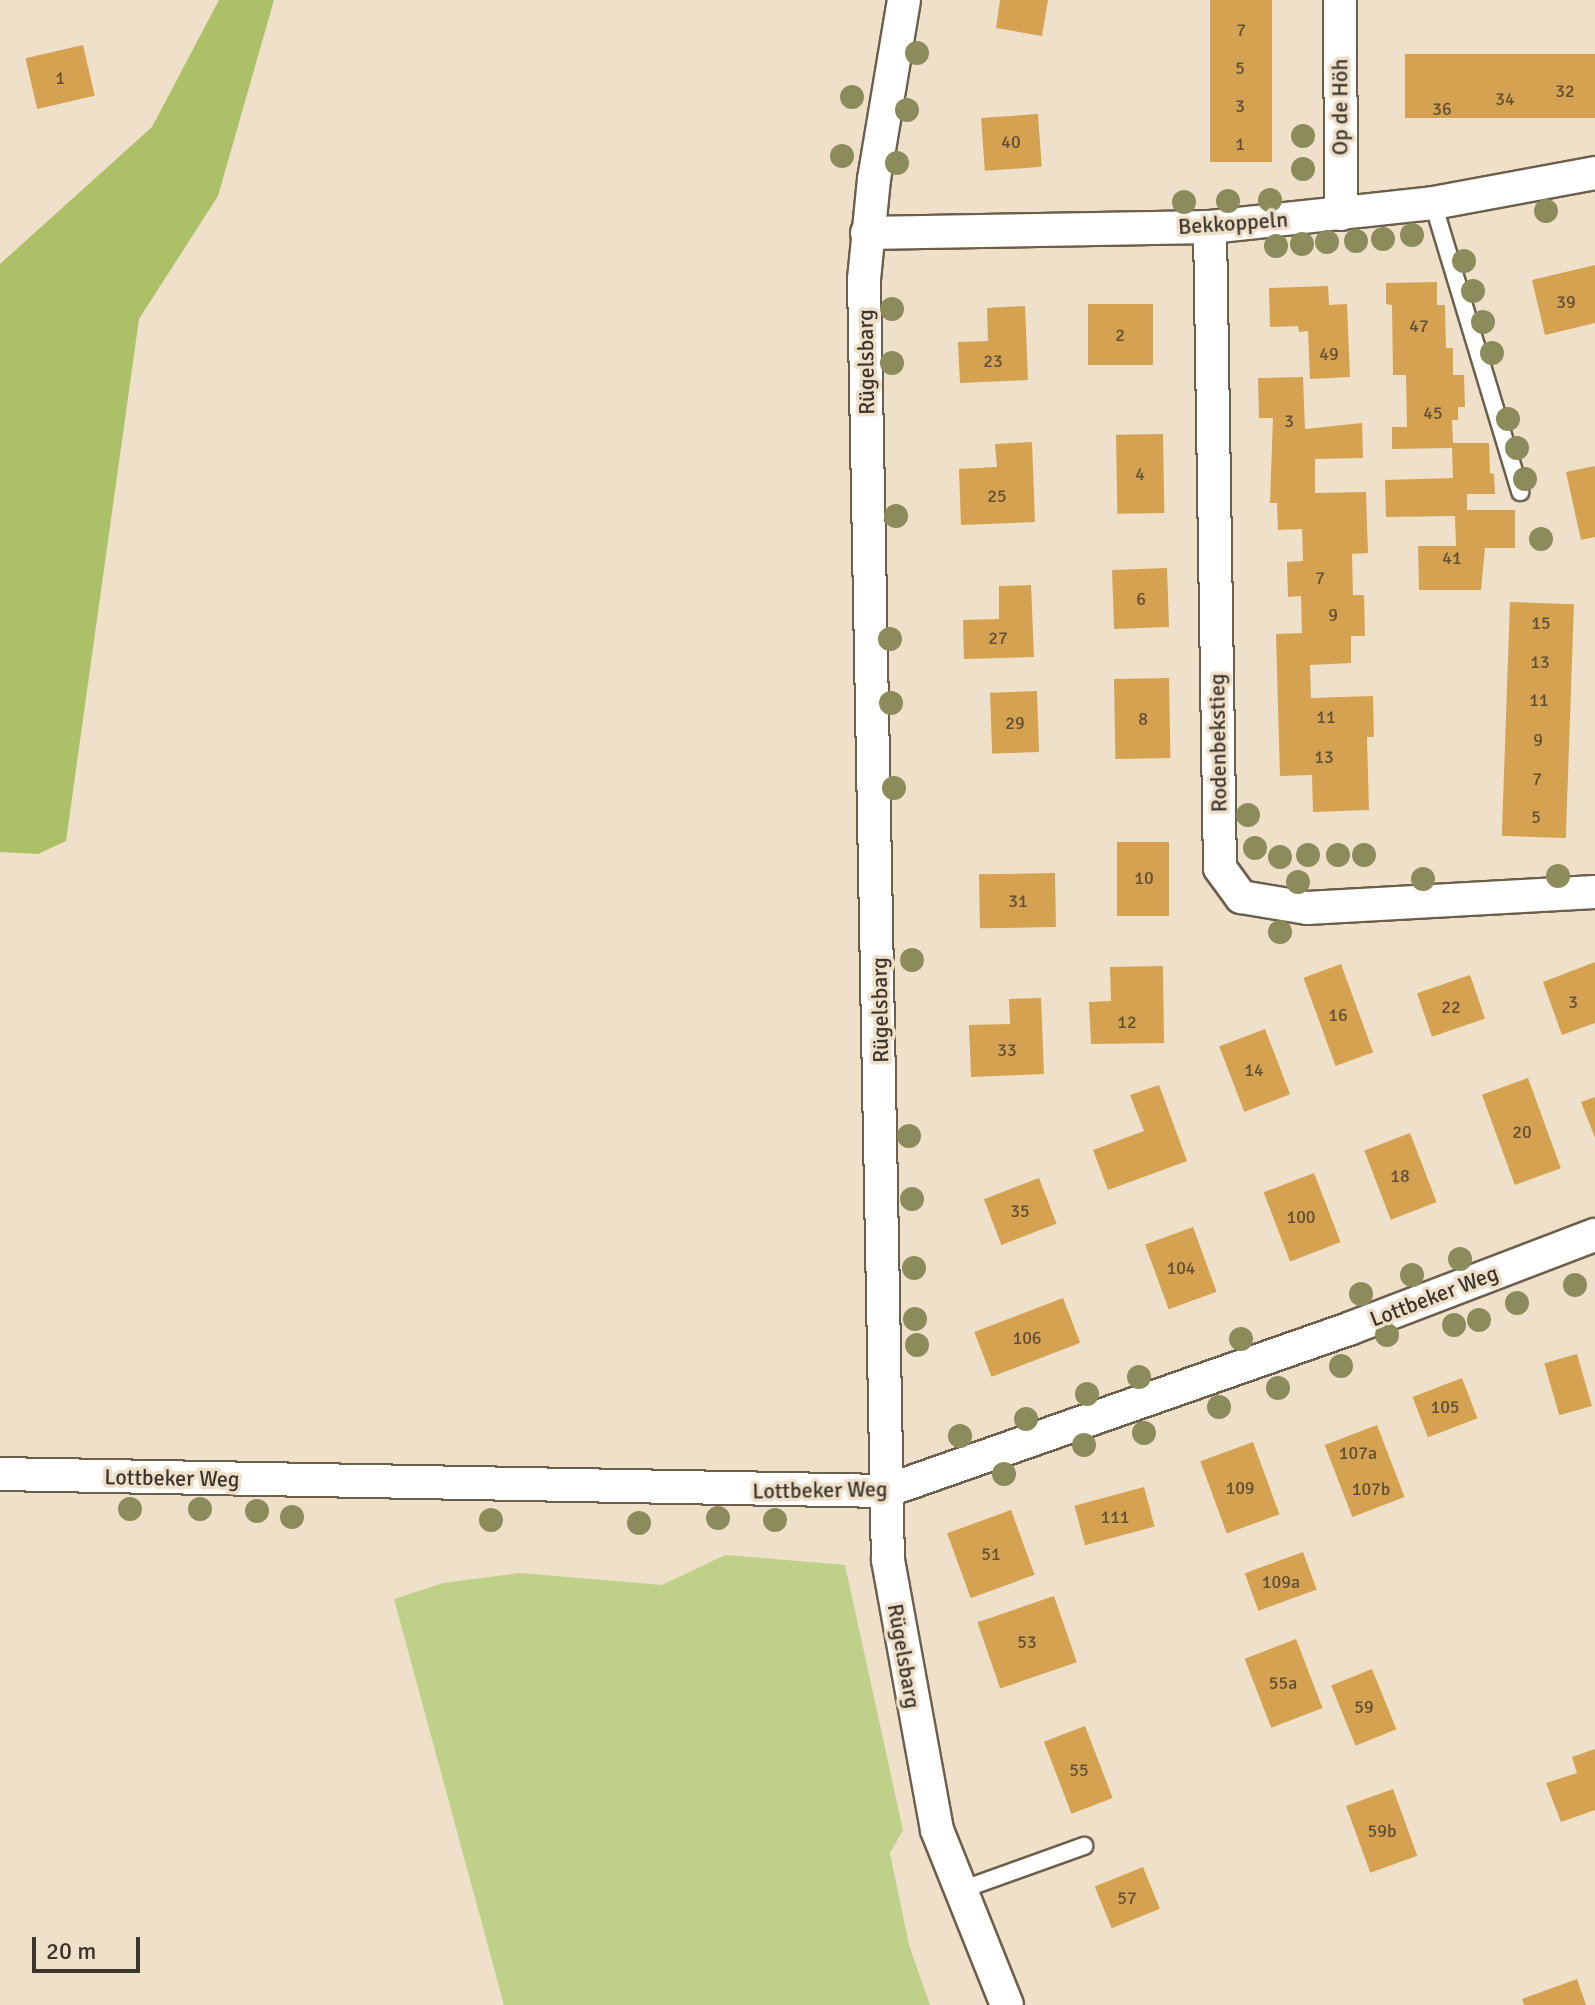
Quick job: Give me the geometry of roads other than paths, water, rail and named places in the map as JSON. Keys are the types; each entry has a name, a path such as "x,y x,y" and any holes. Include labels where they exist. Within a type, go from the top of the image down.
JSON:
{"street":[{"name":"Rügelsbarg","path":"904,0 867,233 888,1560 927,1794 1007,2005"},
{"name":"Op de Höh","path":"1340,0 1341,214"},
{"name":"Bekkoppeln","path":"867,233 1210,227 1433,203 1595,173"},
{"name":"Rodenbekstieg","path":"1210,227 1220,868 1241,897 1307,908 1595,892"},
{"name":"Lottbeker Weg","path":"0,1474 886,1491 1351,1328 1595,1235"}],"lane":[{"path":"1433,203 1520,492"},
{"path":"961,1890 1084,1846"}]}
